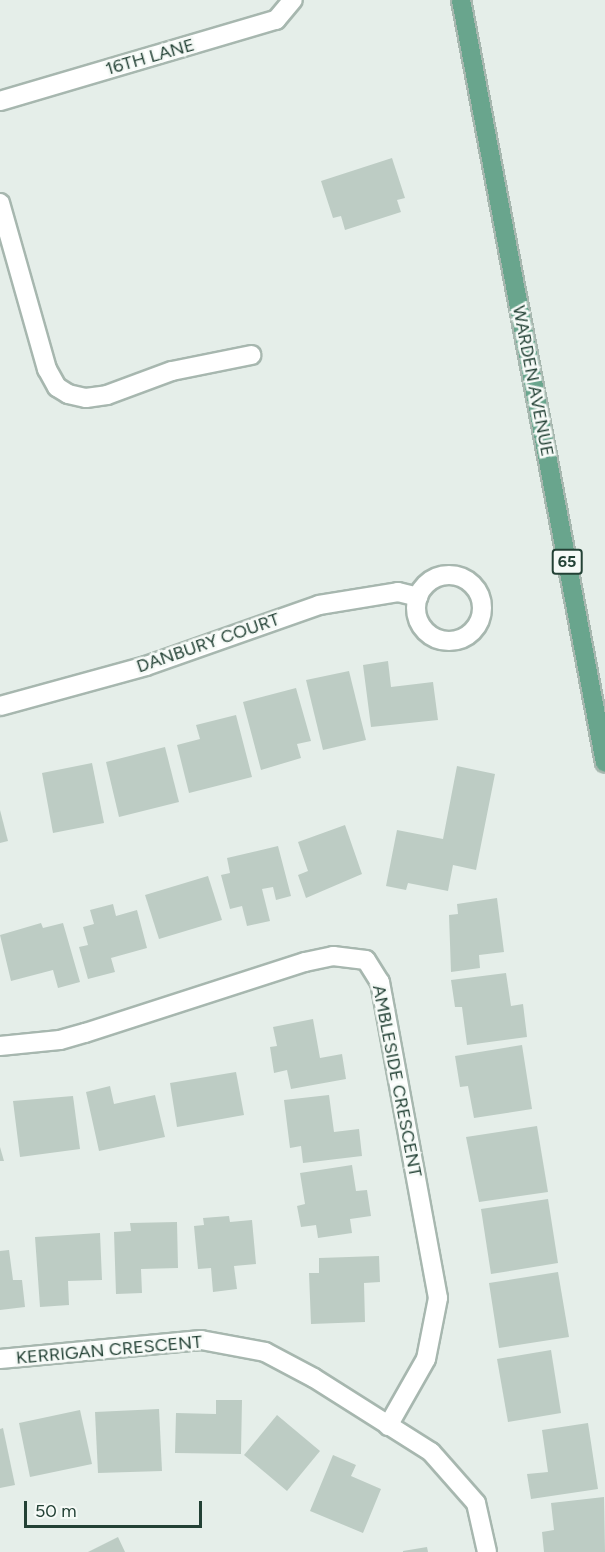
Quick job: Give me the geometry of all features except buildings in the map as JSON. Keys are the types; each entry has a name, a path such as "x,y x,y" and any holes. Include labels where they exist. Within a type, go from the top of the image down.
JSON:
{"main road":[{"name":"WARDEN AVENUE","path":"461,0 605,763"}],"street":[{"name":"16TH LANE","path":"0,101 276,20 293,0"},
{"path":"0,203 47,369 57,387 68,394 86,398 107,395 172,371 251,355"},
{"name":"DANBURY COURT","path":"0,706 146,666 319,605 389,593 418,597"},
{"name":"AMBLESIDE CRESCENT","path":"0,1046 60,1040 333,956 366,960 380,982 438,1298 426,1359 388,1426"},
{"name":"KERRIGAN CRESCENT","path":"0,1359 201,1340 236,1344 290,1364 431,1452 477,1503 487,1552"}]}
